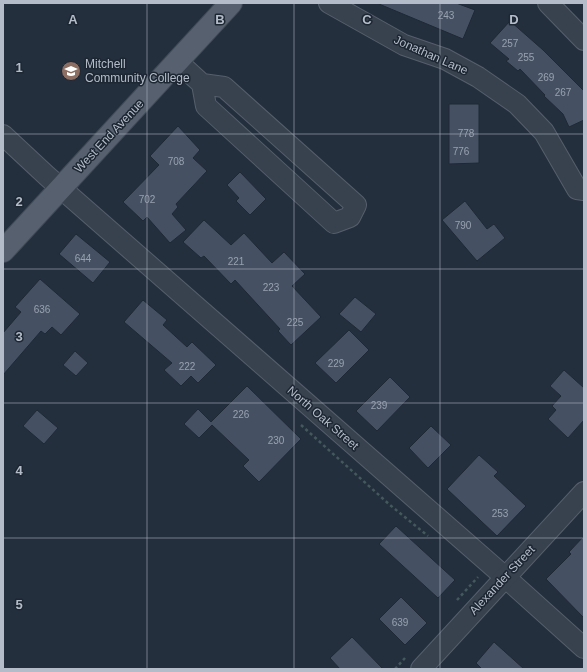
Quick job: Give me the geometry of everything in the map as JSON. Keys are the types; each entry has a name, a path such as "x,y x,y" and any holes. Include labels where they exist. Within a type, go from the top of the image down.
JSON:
{"main road":[{"name":"West End Avenue","path":"3,251 231,3"}],"street":[{"name":"Jonathan Lane","path":"329,3 404,45 445,59 478,77 517,104 544,132 577,188 584,190"},
{"path":"548,3 584,40"},
{"path":"177,61 202,84 224,87 334,184 356,205 350,217 334,223 206,106 202,84"},
{"name":"North Oak Street","path":"3,135 47,176 584,648"},
{"name":"Alexander Street","path":"421,669 584,492"}],"path":[{"path":"297,422 390,505 431,539"},
{"path":"452,606 478,577 472,572"},
{"path":"395,669 405,658"}],"building":[{"path":"379,3 456,3 475,10 463,39"},
{"path":"510,21 543,50 584,91 584,120 569,127 563,114 544,96 545,95 520,69 518,71 506,61 509,59 490,43"},
{"path":"449,104 479,104 479,163 449,164"},
{"path":"178,126 200,150 193,158 207,171 176,204 178,207 172,214 186,230 170,243 147,217 143,221 123,202 159,165 150,156"},
{"path":"240,172 266,199 250,215 236,201 239,198 227,185"},
{"path":"465,201 487,229 494,224 505,238 477,261 442,220"},
{"path":"204,220 231,245 244,233 272,263 284,252 305,274 292,286 321,317 291,345 278,331 280,329 235,280 231,284 204,256 201,258 183,242"},
{"path":"76,234 110,262 93,283 59,254"},
{"path":"40,279 80,314 61,335 52,327 45,334 41,331 3,375 3,333 21,312 15,307"},
{"path":"355,297 376,314 361,332 339,314"},
{"path":"143,300 167,320 163,325 187,347 192,342 216,365 198,383 191,376 181,386 164,370 172,363 124,322"},
{"path":"349,330 369,350 336,383 315,363"},
{"path":"75,351 88,363 76,376 63,365"},
{"path":"564,370 584,388 584,420 568,438 548,419 556,410 552,406 561,396 550,386"},
{"path":"390,377 410,397 377,431 356,411"},
{"path":"247,386 301,439 259,482 243,466 249,460 212,425 199,438 184,424 198,409 211,422"},
{"path":"37,410 58,428 44,444 23,426"},
{"path":"431,426 451,445 428,468 409,448"},
{"path":"479,455 498,472 494,476 526,506 497,536 447,489"},
{"path":"396,526 455,580 438,598 379,544"},
{"path":"584,536 584,618 546,579 571,554 569,552"},
{"path":"401,597 427,623 405,645 379,619"},
{"path":"352,637 383,669 340,669 330,658"},
{"path":"494,642 524,669 482,669 476,663"}],"place":[{"name":"Mitchell Community College","path":"71,71"}]}
